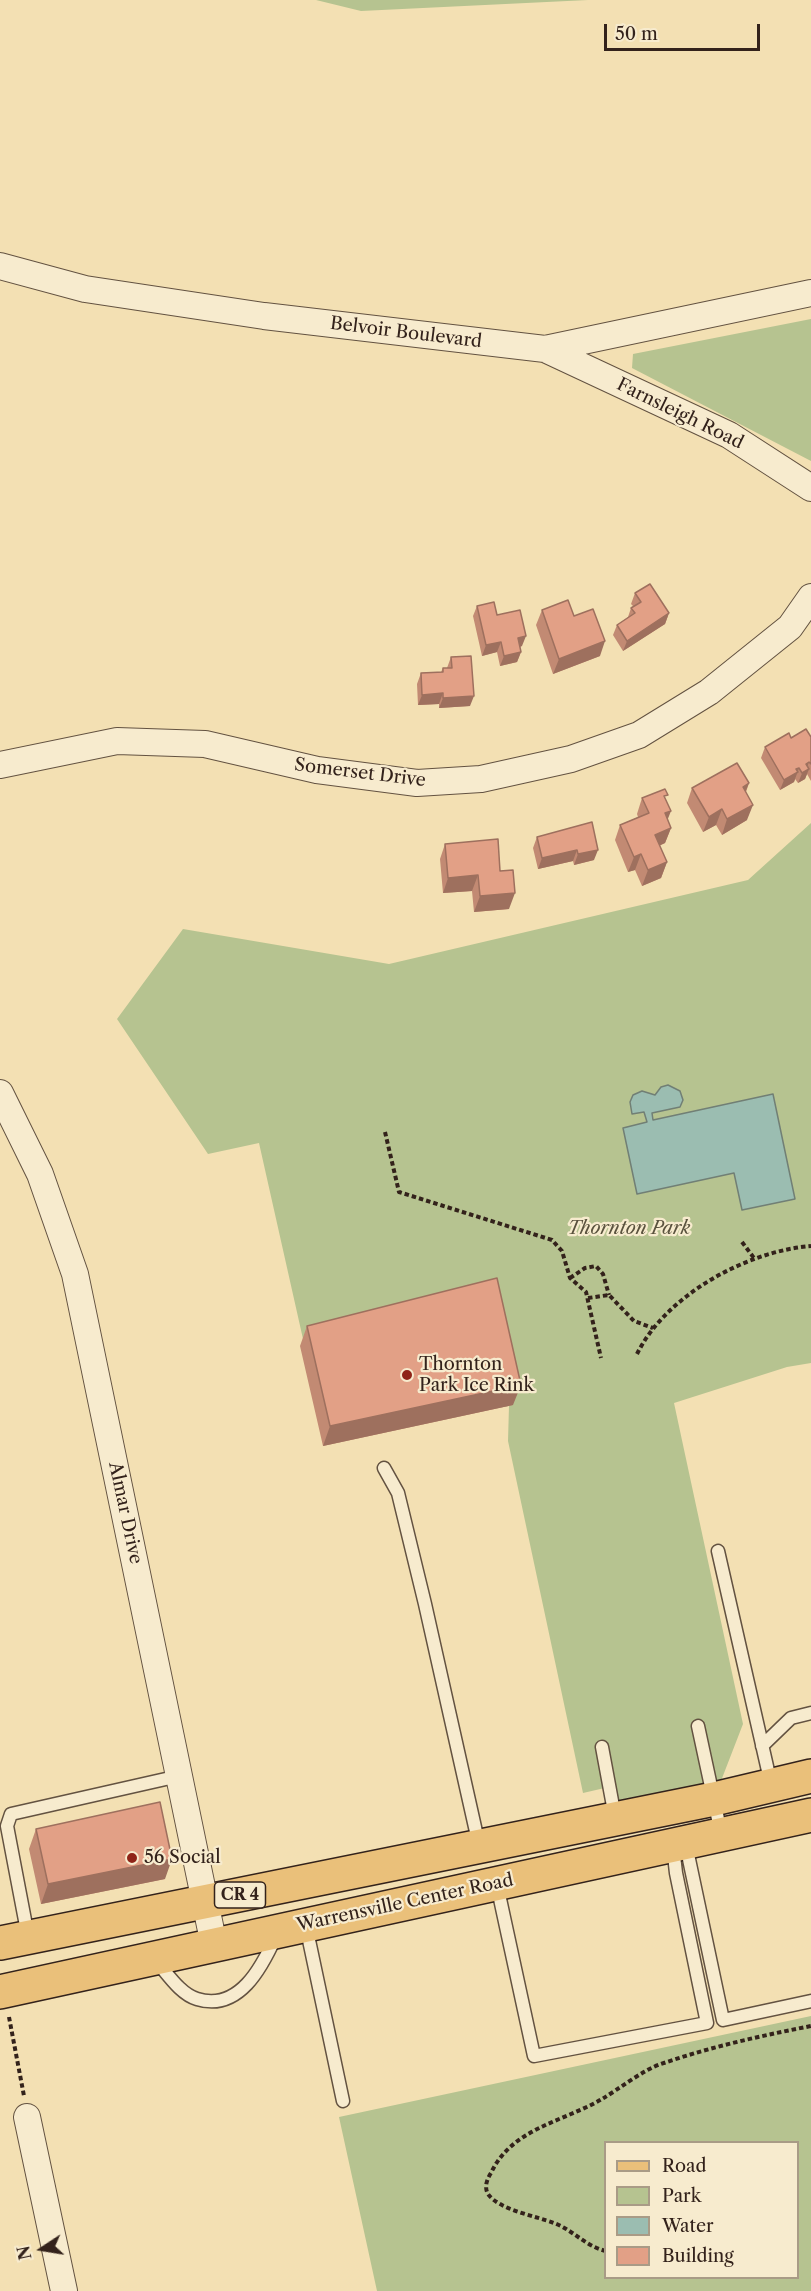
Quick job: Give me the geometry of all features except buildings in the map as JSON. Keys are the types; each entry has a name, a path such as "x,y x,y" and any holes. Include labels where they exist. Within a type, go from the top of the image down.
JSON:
{"main road":[{"name":"CR 4","path":"14,1940 714,1799 811,1776"},
{"name":"Warrensville Center Road","path":"4,2004 153,1958 811,1815"}],"street":[{"name":"Belvoir Boulevard","path":"0,266 85,290 264,316 544,349 811,293"},
{"name":"Farnsleigh Road","path":"544,349 729,435 811,488"},
{"name":"Somerset Drive","path":"0,765 117,741 205,744 317,771 417,783 481,779 572,759 639,735 709,692 790,627 811,597"},
{"name":"Almar Drive","path":"0,1093 40,1174 75,1274 214,1945"},
{"path":"25,2107 64,2291"}],"lane":[{"path":"384,1468 398,1493 479,1846"},
{"path":"718,1551 771,1785"},
{"path":"762,1746 791,1718 811,1713"},
{"path":"698,1726 721,1835"},
{"path":"602,1747 616,1819"},
{"path":"14,1940 7,1826 11,1814 179,1776"},
{"path":"497,1883 534,2056 707,2023 676,1873 679,1844"},
{"path":"679,1844 723,2020 811,2001"},
{"path":"153,1958 179,1986 195,1999 214,2001 231,1997 245,1987 292,1928"},
{"path":"292,1928 343,2101"}],"path":[{"path":"385,1132 399,1192 552,1240 562,1251 570,1278 586,1292 601,1358"},
{"path":"742,1242 754,1258"},
{"path":"637,1354 653,1328 678,1303 715,1278 754,1258 794,1247 811,1246"},
{"path":"570,1278 585,1268 596,1266 603,1274 609,1295 634,1320 653,1328"},
{"path":"588,1298 609,1295"},
{"path":"4,2004 25,2107"},
{"path":"604,2250 592,2247 558,2224 506,2207 487,2193 486,2182 495,2164 508,2147 557,2119 600,2101 657,2065 752,2037 811,2026"}],"green space":[{"path":"316,0 588,0 361,11"},
{"path":"811,319 811,461 632,368 633,354"},
{"name":"Thornton Park","path":"811,823 811,1363 787,1367 674,1403 743,1724 714,1799 616,1819 609,1787 583,1793 508,1441 509,1406 325,1437 259,1143 208,1154 117,1019 183,929 389,964 748,880"},
{"path":"811,2016 811,2291 377,2291 339,2117"}],"water":[{"path":"668,1085 680,1091 683,1100 680,1107 652,1113 653,1120 773,1094 795,1199 742,1210 734,1173 637,1194 623,1128 647,1122 644,1112 632,1114 630,1102 633,1095 642,1091 655,1095 661,1087"}],"place":[{"name":"Thornton Park Ice Rink","path":"407,1375"},
{"name":"56 Social","path":"132,1858"}]}
